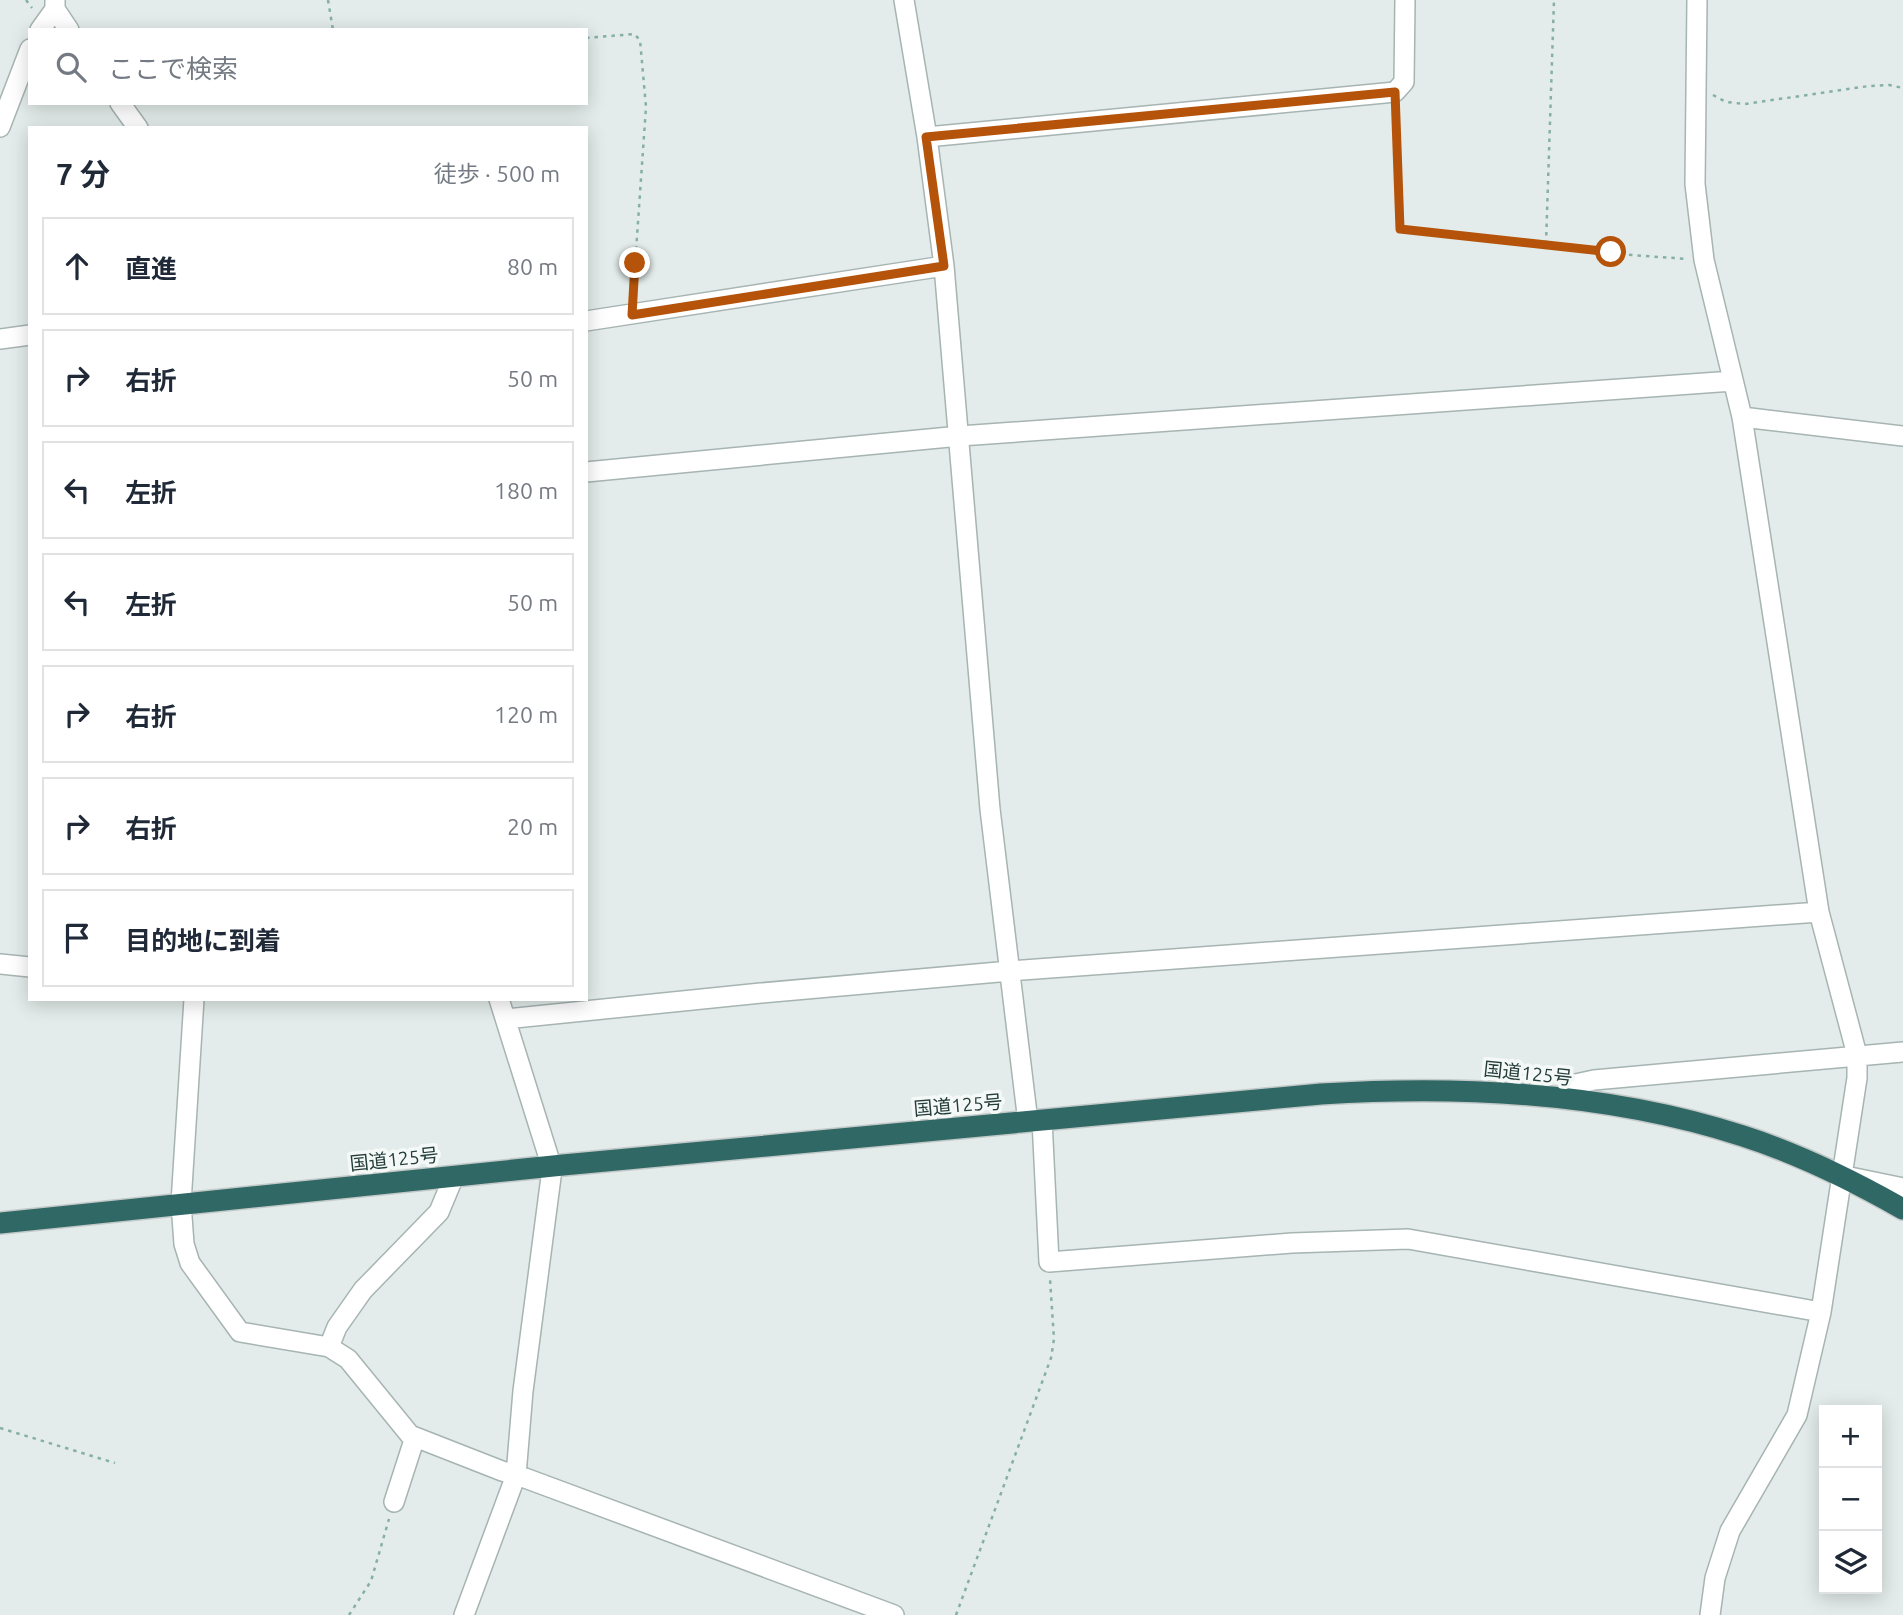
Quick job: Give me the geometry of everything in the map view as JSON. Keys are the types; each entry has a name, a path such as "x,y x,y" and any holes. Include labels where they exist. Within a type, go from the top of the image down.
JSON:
{"highway":[{"name":"国道125号","path":"0,1223 550,1166 1366,1091 1469,1090 1565,1099 1692,1121 1767,1145 1842,1176 1903,1209"}],"street":[{"path":"904,0 944,266 980,704 1010,971 1035,1121 1049,1262 1292,1243 1408,1239 1821,1312"},
{"path":"926,137 1395,92 1404,82 1405,0"},
{"path":"1697,0 1695,184 1704,260 1742,416 1819,912 1857,1055 1857,1078 1821,1312 1797,1415 1730,1531 1715,1578 1710,1615"},
{"path":"41,28 55,4"},
{"path":"55,4 68,28"},
{"path":"0,127 28,54"},
{"path":"121,105 137,126"},
{"path":"588,321 944,266"},
{"path":"0,339 28,335"},
{"path":"588,472 960,436 1733,381"},
{"path":"1742,416 1903,436"},
{"path":"506,1019 1010,971 1819,912"},
{"path":"0,964 28,967"},
{"path":"194,1001 181,1203 184,1244 190,1264 240,1332 329,1347 348,1359 410,1435 894,1615"},
{"path":"464,1615 516,1475 523,1391 550,1166 500,1001"},
{"path":"1565,1099 1571,1085 1594,1080 1903,1052"},
{"path":"329,1347 337,1328 363,1290 439,1212 454,1176"},
{"path":"1842,1176 1903,1188"},
{"path":"394,1502 415,1437"}],"path":[{"path":"328,0 333,28"},
{"path":"1546,244 1554,0"},
{"path":"588,38 634,34 640,40 646,107 632,315"},
{"path":"1695,85 1727,102 1745,104 1869,86 1889,85 1903,88"},
{"path":"1395,92 1400,229 1632,255 1704,260"},
{"path":"956,1615 1051,1357 1054,1339 1049,1262"},
{"path":"0,1428 115,1463"},
{"path":"349,1615 371,1581 394,1502"}],"route":[{"path":"635,263 632,315 944,266 926,137 1395,92 1400,229 1611,252"}]}
